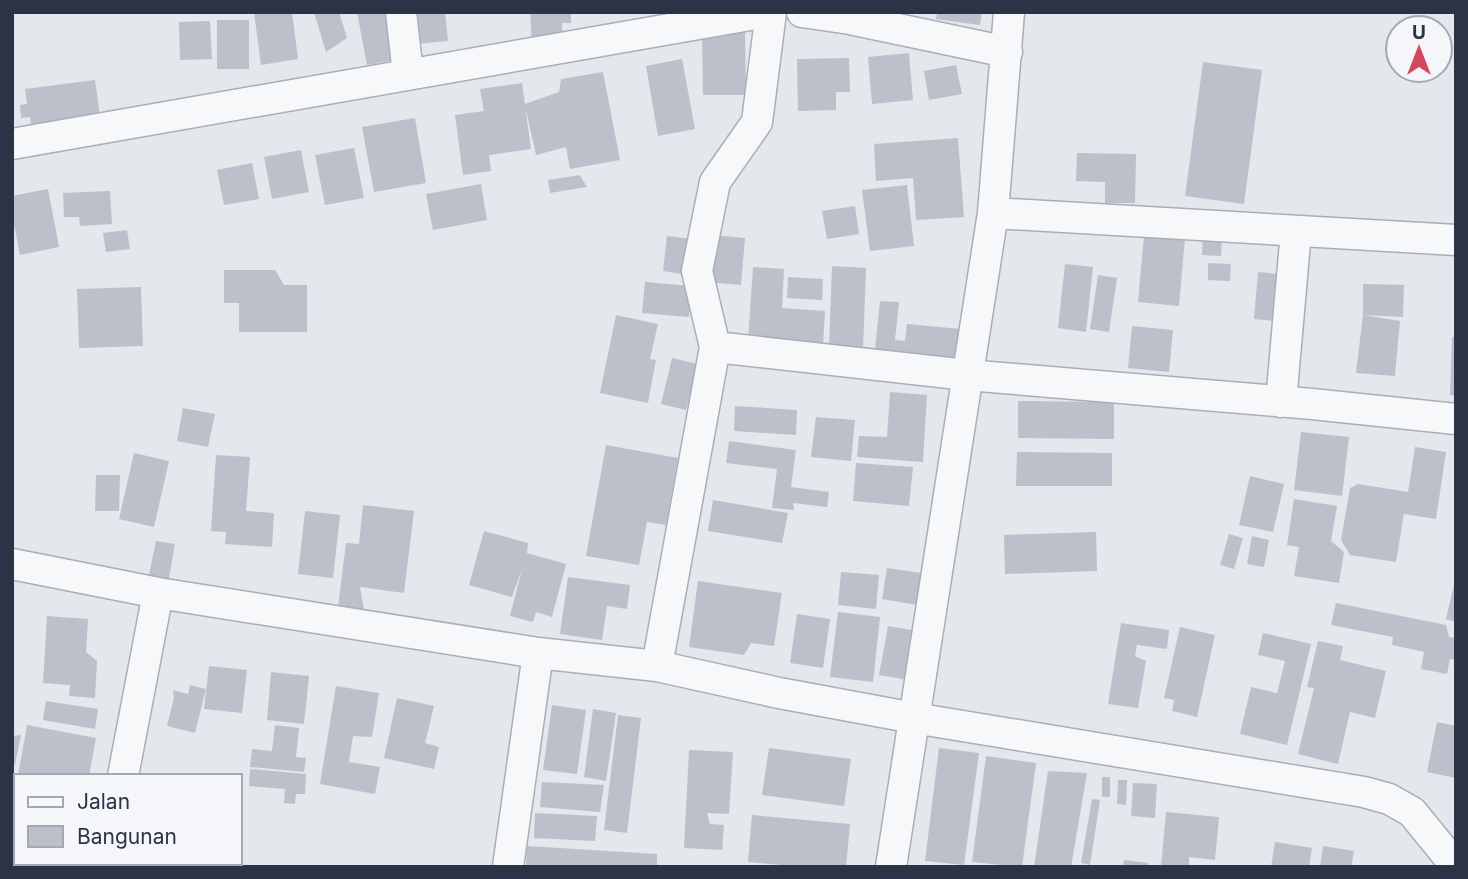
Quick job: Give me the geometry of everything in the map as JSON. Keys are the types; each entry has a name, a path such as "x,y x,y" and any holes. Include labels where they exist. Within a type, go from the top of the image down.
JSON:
{"street":[{"path":"401,12 408,74"},
{"path":"12,144 769,12 757,122 715,182 697,271 715,347 657,666"},
{"path":"802,12 850,19 1007,52"},
{"path":"891,867 993,213 1009,12"},
{"path":"993,213 1456,240"},
{"path":"1281,402 1296,230"},
{"path":"715,347 967,375 1456,419"},
{"path":"12,564 158,593 538,653 657,666 779,693 914,718 1364,792 1389,799 1412,812 1456,866"},
{"path":"123,774 158,593"},
{"path":"508,867 538,653"}],"building":[{"path":"254,12 292,12 298,59 261,65"},
{"path":"314,12 339,12 347,38 326,52"},
{"path":"357,12 396,12 405,58 367,65"},
{"path":"412,12 445,12 448,41 415,44"},
{"path":"530,12 571,12 571,23 562,23 563,42 532,44"},
{"path":"937,12 982,12 980,25 936,19"},
{"path":"217,20 249,20 249,69 217,69"},
{"path":"210,21 212,59 180,60 179,22"},
{"path":"745,28 746,95 703,95 702,29"},
{"path":"909,53 913,100 872,104 868,57"},
{"path":"849,58 850,92 836,92 836,110 798,111 797,59"},
{"path":"682,59 695,129 658,136 646,66"},
{"path":"1203,62 1262,70 1244,204 1185,196"},
{"path":"956,65 962,94 929,100 924,71"},
{"path":"603,72 620,160 570,169 566,147 536,155 525,106 531,149 489,155 491,171 463,175 455,115 484,111 480,89 522,83 525,104 559,92 561,79"},
{"path":"95,80 101,123 32,132 30,117 21,118 20,105 27,104 25,89"},
{"path":"415,118 426,183 374,192 362,127"},
{"path":"958,138 964,217 916,220 913,178 876,181 874,144"},
{"path":"354,148 364,198 325,205 315,155"},
{"path":"301,150 309,192 272,199 264,157"},
{"path":"1077,153 1136,154 1135,203 1105,203 1105,182 1076,181"},
{"path":"252,163 259,199 224,205 217,170"},
{"path":"580,175 587,187 550,193 548,180"},
{"path":"481,184 487,220 433,230 426,194"},
{"path":"907,185 914,246 870,251 862,190"},
{"path":"48,189 59,247 20,255 12,214 12,196"},
{"path":"110,191 112,224 80,226 79,217 64,217 63,193"},
{"path":"855,206 859,234 827,239 822,211"},
{"path":"127,230 130,249 106,252 103,233"},
{"path":"1203,233 1222,234 1221,256 1202,255"},
{"path":"711,235 745,238 741,285 707,282"},
{"path":"1144,235 1185,238 1179,306 1138,302"},
{"path":"667,236 692,239 687,275 663,271"},
{"path":"1208,263 1231,264 1230,281 1208,280"},
{"path":"1065,264 1093,267 1086,332 1058,328"},
{"path":"832,266 866,268 863,350 829,349"},
{"path":"753,267 784,269 782,308 825,311 823,345 748,341"},
{"path":"224,270 275,270 284,285 307,285 307,332 239,332 239,303 224,303"},
{"path":"1258,272 1289,275 1285,322 1254,319"},
{"path":"1098,275 1117,278 1109,332 1090,329"},
{"path":"788,277 823,279 822,300 787,298"},
{"path":"645,282 691,286 689,317 642,313"},
{"path":"1363,284 1404,285 1403,317 1363,315"},
{"path":"141,287 143,346 79,348 77,289"},
{"path":"880,301 899,302 895,340 905,341 907,324 961,329 958,367 874,359"},
{"path":"616,315 658,324 650,359 656,360 648,403 600,393"},
{"path":"1363,315 1400,321 1395,376 1356,373"},
{"path":"1132,326 1173,330 1169,372 1128,368"},
{"path":"1452,337 1456,337 1456,395 1450,395"},
{"path":"672,358 698,364 686,410 661,404"},
{"path":"890,392 927,395 923,462 857,457 859,436 887,437"},
{"path":"1018,401 1114,402 1114,439 1018,438"},
{"path":"735,406 797,410 796,435 734,431"},
{"path":"183,408 215,414 208,447 177,441"},
{"path":"816,417 855,420 851,461 811,457"},
{"path":"1301,432 1349,437 1342,496 1294,490"},
{"path":"729,441 796,450 791,487 829,492 827,507 793,503 794,510 772,508 777,469 726,463"},
{"path":"606,445 678,458 666,525 647,522 639,565 586,556"},
{"path":"1415,447 1446,452 1436,519 1404,514 1396,562 1350,555 1341,540 1350,488 1358,484 1408,492"},
{"path":"1017,452 1112,453 1112,486 1016,486"},
{"path":"134,453 169,461 154,527 119,519"},
{"path":"216,455 250,457 246,511 274,513 272,547 225,544 226,532 211,531"},
{"path":"856,463 913,467 909,506 853,501"},
{"path":"96,475 120,475 119,511 95,511"},
{"path":"1250,476 1284,484 1273,532 1239,525"},
{"path":"1294,499 1337,506 1331,541 1344,552 1339,583 1294,576 1299,547 1287,545"},
{"path":"713,500 788,513 782,543 708,531"},
{"path":"363,505 414,511 404,593 360,587 364,610 338,607 346,543 359,544"},
{"path":"305,511 340,515 333,578 298,574"},
{"path":"484,531 528,543 527,553 566,564 552,617 536,612 533,622 510,616 522,569 512,597 469,585"},
{"path":"1096,532 1097,571 1005,574 1004,535"},
{"path":"1229,534 1243,538 1234,569 1220,565"},
{"path":"1252,536 1269,540 1264,567 1247,564"},
{"path":"156,541 175,544 168,583 148,579"},
{"path":"887,568 928,574 923,606 882,599"},
{"path":"841,572 879,575 876,609 838,605"},
{"path":"568,577 630,585 627,609 607,606 602,640 560,634"},
{"path":"698,581 782,593 774,646 751,643 744,655 689,647"},
{"path":"1456,581 1456,622 1446,619"},
{"path":"1336,603 1446,625 1449,637 1456,638 1456,660 1450,659 1447,674 1421,669 1424,652 1392,645 1393,637 1331,625"},
{"path":"838,612 880,617 873,682 830,677"},
{"path":"797,614 830,619 823,668 790,663"},
{"path":"47,616 88,619 86,652 97,661 95,698 69,696 70,685 43,683"},
{"path":"1121,623 1169,630 1167,649 1137,645 1135,656 1146,661 1138,708 1108,704"},
{"path":"888,626 917,631 909,680 879,675"},
{"path":"1180,627 1215,635 1197,717 1172,711 1174,700 1164,698"},
{"path":"1263,633 1311,644 1287,745 1240,734 1251,687 1277,693 1285,661 1258,655"},
{"path":"1318,641 1343,646 1340,660 1386,671 1375,718 1350,712 1338,764 1298,754 1314,688 1307,687"},
{"path":"209,666 247,670 242,713 204,709"},
{"path":"271,672 309,676 304,724 267,720"},
{"path":"190,685 206,689 195,733 167,726 174,698 173,690 188,694"},
{"path":"336,686 379,693 372,737 353,736 349,762 380,767 375,794 320,784"},
{"path":"397,698 434,706 425,743 439,747 434,769 384,758"},
{"path":"46,701 98,709 95,729 43,720"},
{"path":"552,705 586,710 577,774 543,770"},
{"path":"593,709 616,713 606,781 584,777"},
{"path":"618,715 641,718 627,833 604,830"},
{"path":"1437,722 1456,726 1456,778 1427,772"},
{"path":"27,725 96,738 89,774 18,774"},
{"path":"275,725 299,728 296,757 306,758 304,772 250,767 252,749 272,751"},
{"path":"21,735 15,765 12,764 12,736"},
{"path":"769,748 851,759 844,806 762,795"},
{"path":"939,748 979,753 964,865 925,861"},
{"path":"689,750 733,752 729,814 707,813 710,824 724,825 722,850 684,848"},
{"path":"986,756 1036,763 1022,867 972,862"},
{"path":"250,769 306,774 305,794 296,794 295,804 284,803 285,789 249,786"},
{"path":"1048,771 1087,773 1071,867 1034,867"},
{"path":"1102,777 1110,777 1110,797 1102,797"},
{"path":"1118,780 1127,780 1126,805 1117,804"},
{"path":"542,782 604,785 600,812 540,807"},
{"path":"1133,783 1157,784 1155,818 1131,816"},
{"path":"1092,799 1100,800 1090,865 1081,863"},
{"path":"1166,812 1219,817 1215,860 1189,857 1189,867 1161,867"},
{"path":"535,813 597,816 595,841 534,838"},
{"path":"752,815 850,824 846,867 748,862"},
{"path":"1275,842 1312,848 1309,867 1271,867"},
{"path":"527,846 657,854 657,867 526,867"},
{"path":"1323,846 1354,851 1351,867 1320,867"},
{"path":"1124,860 1148,863 1148,867 1123,867"},
{"path":"161,865 207,865 207,867"}]}
